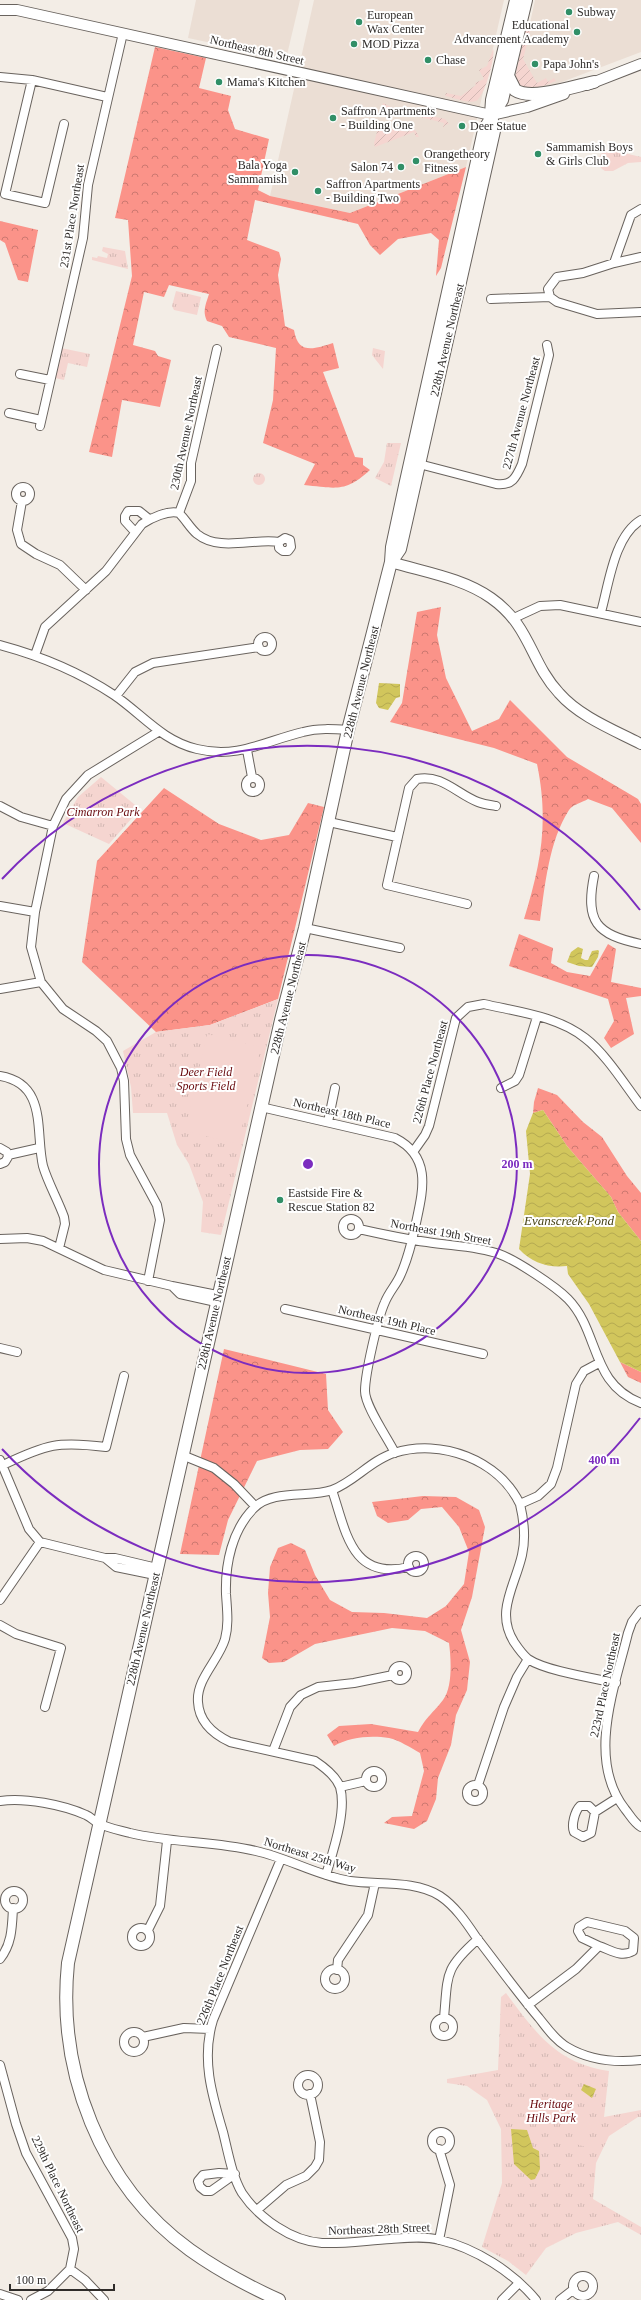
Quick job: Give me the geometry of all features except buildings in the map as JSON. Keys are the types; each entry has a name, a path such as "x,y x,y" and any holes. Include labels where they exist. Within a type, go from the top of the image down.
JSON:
{"main road":[{"name":"228th Avenue Northeast","path":"279,2300 216,2268 188,2249 151,2216 117,2173 104,2150 82,2101 72,2068 66,2012 68,1963 216,1298 281,1020 305,928 348,730 391,562 392,547 446,293 484,130 491,115 502,100 523,1"},
{"name":"228th Avenue Northeast","path":"391,562 400,549 494,131 491,115 492,100 523,1"},
{"path":"507,74 515,90 523,94 545,92 594,82"},
{"path":"446,293 451,298 452,303 445,334 447,342"},
{"path":"403,495 410,489 415,469 419,464"}],"street":[{"name":"Northeast 8th Street","path":"0,3 17,10 491,115"},
{"name":"Northeast 8th Street","path":"0,10 17,10"},
{"name":"231st Place Northeast","path":"9,413 41,423 83,238 85,196 123,33"},
{"path":"491,115 528,107 641,64"},
{"path":"0,77 32,80 107,97"},
{"path":"32,80 5,194 45,203 64,124"},
{"path":"614,263 631,215 641,209"},
{"path":"550,297 548,289 557,277 583,273 614,263 641,257"},
{"path":"491,299 550,297 557,302 597,314 641,312"},
{"name":"227th Avenue Northeast","path":"419,464 496,484 510,484 516,478 522,464 549,355 547,346"},
{"name":"230th Avenue Northeast","path":"179,513 190,481 191,463 217,349"},
{"path":"20,374 50,380"},
{"path":"22,501 17,530 21,544 36,554 55,561 86,590"},
{"path":"135,532 126,521 125,516 128,512 139,511 149,519"},
{"path":"34,655 45,628 114,562 135,532 149,519 170,513 179,513 196,534 215,542 279,542"},
{"path":"602,612 620,546 625,534 641,520"},
{"path":"391,562 456,581 477,589 490,597 514,618 558,693 580,711 641,744"},
{"path":"514,618 535,608 548,605 560,605 602,612 641,622"},
{"path":"0,645 34,655 70,669 116,696 158,732 172,741 197,750 225,752 248,750 302,732 328,729 348,730"},
{"path":"116,696 135,672 153,663 259,647"},
{"path":"148,1281 160,1220 157,1205 130,1155 126,1139 124,1081 121,1068 107,1041 96,1031 63,1009 41,982 31,946 34,912 53,826 66,799 88,775 158,732"},
{"path":"248,750 252,778"},
{"path":"467,904 387,885 408,788 417,780 434,779 446,783 479,803 496,806"},
{"path":"0,806 21,816 53,826"},
{"path":"329,822 397,837"},
{"path":"594,876 590,907 598,926 611,936 641,944"},
{"path":"0,906 34,912"},
{"path":"305,928 400,948"},
{"path":"0,989 41,982"},
{"name":"226th Place Northeast","path":"412,1152 425,1135 429,1126 453,1026 463,1011 476,1004 484,1004 537,1017"},
{"path":"501,1088 515,1082 520,1075 537,1017 561,1024 586,1038 597,1049 641,1106"},
{"path":"0,1076 13,1080 24,1087 32,1096 38,1112 39,1148 44,1168 64,1217 65,1224 59,1248"},
{"path":"328,1122 335,1088"},
{"name":"Northeast 18th Place","path":"261,1107 395,1138 412,1152"},
{"path":"0,1148 5,1150 8,1155"},
{"path":"8,1155 39,1148"},
{"path":"395,1453 366,1399 366,1382 385,1302 400,1276 412,1240 422,1194 423,1181 419,1161 412,1152"},
{"path":"0,1164 5,1162 8,1155"},
{"name":"Northeast 19th Street","path":"359,1229 412,1240 486,1250 507,1258 527,1270 556,1290 574,1306 579,1314 599,1363 615,1387 641,1403"},
{"path":"0,1239 34,1239 59,1248 104,1270 172,1286 180,1294 216,1298"},
{"name":"Northeast 19th Place","path":"285,1309 483,1354"},
{"path":"0,1348 17,1352"},
{"path":"520,1504 538,1496 551,1484 557,1468 576,1384 584,1371 599,1363"},
{"path":"124,1376 106,1447 73,1443 59,1444 2,1462 29,1529 40,1542 105,1558 115,1558 156,1572"},
{"path":"326,1875 340,1820 340,1787 329,1772 315,1761 230,1742 212,1731 200,1713 198,1695 201,1684 224,1640 227,1628 226,1580 232,1546 242,1523 255,1506 268,1500 297,1494 332,1490 395,1453 436,1449 467,1456 484,1464 504,1479 514,1492 520,1504 524,1520 524,1545 508,1599 505,1616 510,1635 528,1659 565,1671 616,1682"},
{"path":"182,1455 214,1468 234,1484 255,1506"},
{"path":"332,1490 351,1546 358,1557 383,1568 409,1567"},
{"path":"0,1600 40,1542"},
{"name":"223rd Place Northeast","path":"617,1798 607,1768 604,1741 628,1633 632,1622 641,1610"},
{"path":"0,1625 16,1634 61,1648 45,1707"},
{"path":"478,1785 504,1707 517,1677 528,1659"},
{"path":"273,1751 290,1707 301,1695 318,1687 354,1683 393,1675"},
{"path":"340,1787 366,1781"},
{"path":"595,1812 617,1798 641,1827"},
{"name":"Northeast 25th Way","path":"0,1801 22,1800 40,1803 87,1815 98,1823 122,1831 168,1841 238,1847 281,1859 348,1881 416,1888 438,1895 455,1909 528,2006 554,2037 571,2049 590,2057 609,2061 641,2060"},
{"path":"148,1930 160,1906 168,1841"},
{"name":"226th Place Northeast","path":"235,2174 208,2080 208,2045 210,2029 281,1859"},
{"path":"337,1970 338,1960 368,1915 375,1883"},
{"path":"0,1959 8,1947 11,1938 14,1908"},
{"path":"587,1922 625,1931 634,1938 635,1942 633,1952 627,1955 622,1955 599,1946 582,1938 578,1931 579,1927 587,1922"},
{"path":"444,2018 450,1970 459,1956 478,1939"},
{"path":"528,2006 576,1969 599,1946"},
{"path":"143,2037 184,2028 210,2029"},
{"name":"229th Place Northeast","path":"0,2065 1,2075 26,2153 72,2238 74,2249 70,2269"},
{"path":"257,2210 286,2185 306,2176 315,2167 319,2160 320,2142 310,2094"},
{"path":"439,2240 450,2185 440,2149"},
{"name":"Northeast 28th Street","path":"235,2174 242,2192 257,2210 271,2222 287,2232 305,2240 321,2243 415,2237 439,2240 466,2249 518,2283 536,2300"},
{"path":"31,2300 48,2291 70,2269 85,2280 104,2300"},
{"path":"502,2300 518,2283"},
{"path":"560,2300 574,2289"},
{"path":"1,2296 18,2300"}],"shaded area":[{"path":"196,0 300,0 286,59 188,38"},
{"path":"314,0 504,0 466,167 350,213 270,196"},
{"path":"535,0 641,0 641,52 546,88 519,74"}],"green space":[{"path":"526,28 531,29 523,59 537,83 546,78 548,82 554,78 556,81 532,88 518,85 515,77"},
{"path":"155,47 206,58 199,88 231,96 228,110 235,129 269,139 258,190 270,196 350,213 466,167 441,268 436,276 439,240 431,233 398,239 380,255 370,245 358,224 255,200 247,240 279,252 281,259 278,275 285,326 294,330 296,338 303,347 313,348 333,343 339,368 323,372 355,457 363,458 363,465 370,470 347,486 332,488 304,485 315,464 263,443 273,400 276,348 229,337 222,326 207,321 205,311 209,294 169,285 164,297 144,292 133,345 155,351 158,356 171,360 160,407 122,400 112,457 89,452 132,276 128,220 115,218"},
{"path":"493,49 494,53 489,75 483,92 476,101 469,102 445,96 446,93 461,96 476,85 475,83 484,79 479,70 487,66"},
{"path":"383,103 391,107 445,119 449,124 445,125 443,129 444,123 385,108 383,114 381,111"},
{"path":"380,121 380,127 408,132 409,128 416,131 419,137 416,137 414,132 375,147 374,143"},
{"path":"607,149 641,157 641,162 628,163 613,171 605,171 600,166 598,160 601,154"},
{"path":"0,221 38,230 28,282 18,280 5,243 0,240"},
{"path":"103,247 125,251 128,269 92,260 92,257 97,258 98,256 107,258 108,254 102,251"},
{"path":"176,291 201,297 197,315 174,310 172,306"},
{"path":"61,348 90,354 87,367 68,363 64,380 55,378"},
{"path":"373,348 385,351 383,369 372,355"},
{"path":"387,443 401,443 391,486 375,478 384,462"},
{"path":"259,473 263,475 265,479 263,483 259,485 255,483 253,479 255,475"},
{"path":"441,607 437,635 446,678 472,731 499,719 510,700 567,757 638,799 641,804 641,843 612,808 588,799 570,808 562,822 552,849 540,921 524,919 539,861 543,824 541,785 537,764 494,748 390,722 402,703 417,612"},
{"name":"Cimarron Park","path":"101,777 140,809 109,844 63,823 78,797"},
{"path":"164,788 219,824 261,840 289,835 308,803 324,807 278,999 210,1025 156,1032 82,962 97,861"},
{"path":"519,934 553,948 551,963 567,972 590,976 608,944 616,949 611,982 641,988 641,996 626,998 634,1034 611,1048 604,1038 614,1021 608,999 509,966"},
{"name":"Deer Field Sports Field","path":"278,999 221,1235 201,1232 203,1202 189,1164 177,1145 167,1113 133,1113 131,1087 123,1051 156,1032 210,1025"},
{"path":"207,1034 261,1047 238,1144 185,1131"},
{"path":"538,1088 557,1095 583,1122 602,1137 627,1176 641,1193 641,1241 618,1212 611,1197 567,1146 543,1110 533,1113"},
{"path":"224,1349 326,1374 328,1410 343,1432 328,1449 300,1450 257,1461 228,1520 219,1555 180,1554"},
{"path":"620,1362 641,1372 641,1383 628,1377"},
{"path":"423,1496 456,1497 479,1510 485,1527 472,1597 461,1630 470,1662 467,1690 456,1715 451,1745 438,1778 436,1799 427,1821 414,1829 384,1823 392,1817 412,1816 424,1771 420,1753 397,1740 382,1737 353,1739 334,1746 327,1735 339,1726 371,1724 418,1732 446,1694 450,1680 449,1643 425,1631 392,1628 315,1644 284,1662 269,1663 262,1658 270,1617 268,1593 270,1567 278,1548 291,1543 305,1550 315,1575 330,1600 352,1612 384,1613 427,1618 446,1606 464,1584 469,1552 459,1527 442,1507 421,1509 408,1520 388,1523 377,1516 372,1502"},
{"name":"Heritage Hills Park","path":"506,1993 527,2021 549,2044 575,2061 591,2067 609,2071 604,2117 641,2110 641,2117 638,2117 609,2136 596,2163 593,2199 641,2227 641,2235 618,2222 576,2233 546,2248 526,2275 508,2261 482,2247 502,2183 501,2129 487,2100 467,2086 447,2083 447,2079 498,2070 501,1997"},
{"path":"548,2100 560,2104 552,2128 540,2124"},
{"path":"578,2121 592,2125 586,2147 572,2143"}],"water":[{"path":"379,683 400,684 400,697 396,698 388,710 379,708 376,703"},
{"path":"578,947 583,949 581,958 585,960 588,960 592,951 599,951 598,957 592,967 579,966 567,962 571,952"},
{"name":"Evanscreek Pond","path":"543,1110 567,1146 611,1197 618,1212 641,1241 641,1372 620,1362 589,1304 568,1274 567,1266 541,1264 529,1258 519,1249 530,1174 526,1131 533,1113"},
{"path":"584,2084 596,2089 592,2098 581,2090"},
{"path":"511,2129 527,2130 533,2148 539,2151 540,2169 535,2179 531,2180 514,2164"}],"place":[{"name":"Subway","path":"569,12"},
{"name":"European Wax Center","path":"359,22"},
{"name":"Educational Advancement Academy","path":"577,32"},
{"name":"MOD Pizza","path":"354,44"},
{"name":"Chase","path":"428,60"},
{"name":"Papa John's","path":"535,64"},
{"name":"Mama's Kitchen","path":"219,82"},
{"name":"Saffron Apartments - Building One","path":"333,118"},
{"name":"Deer Statue","path":"462,126"},
{"name":"Sammamish Boys & Girls Club","path":"538,154"},
{"name":"Orangetheory Fitness","path":"416,161"},
{"name":"Salon 74","path":"401,167"},
{"name":"Bala Yoga Sammamish","path":"295,172"},
{"name":"Saffron Apartments - Building Two","path":"318,191"},
{"name":"Eastside Fire & Rescue Station 82","path":"280,1200"}]}
